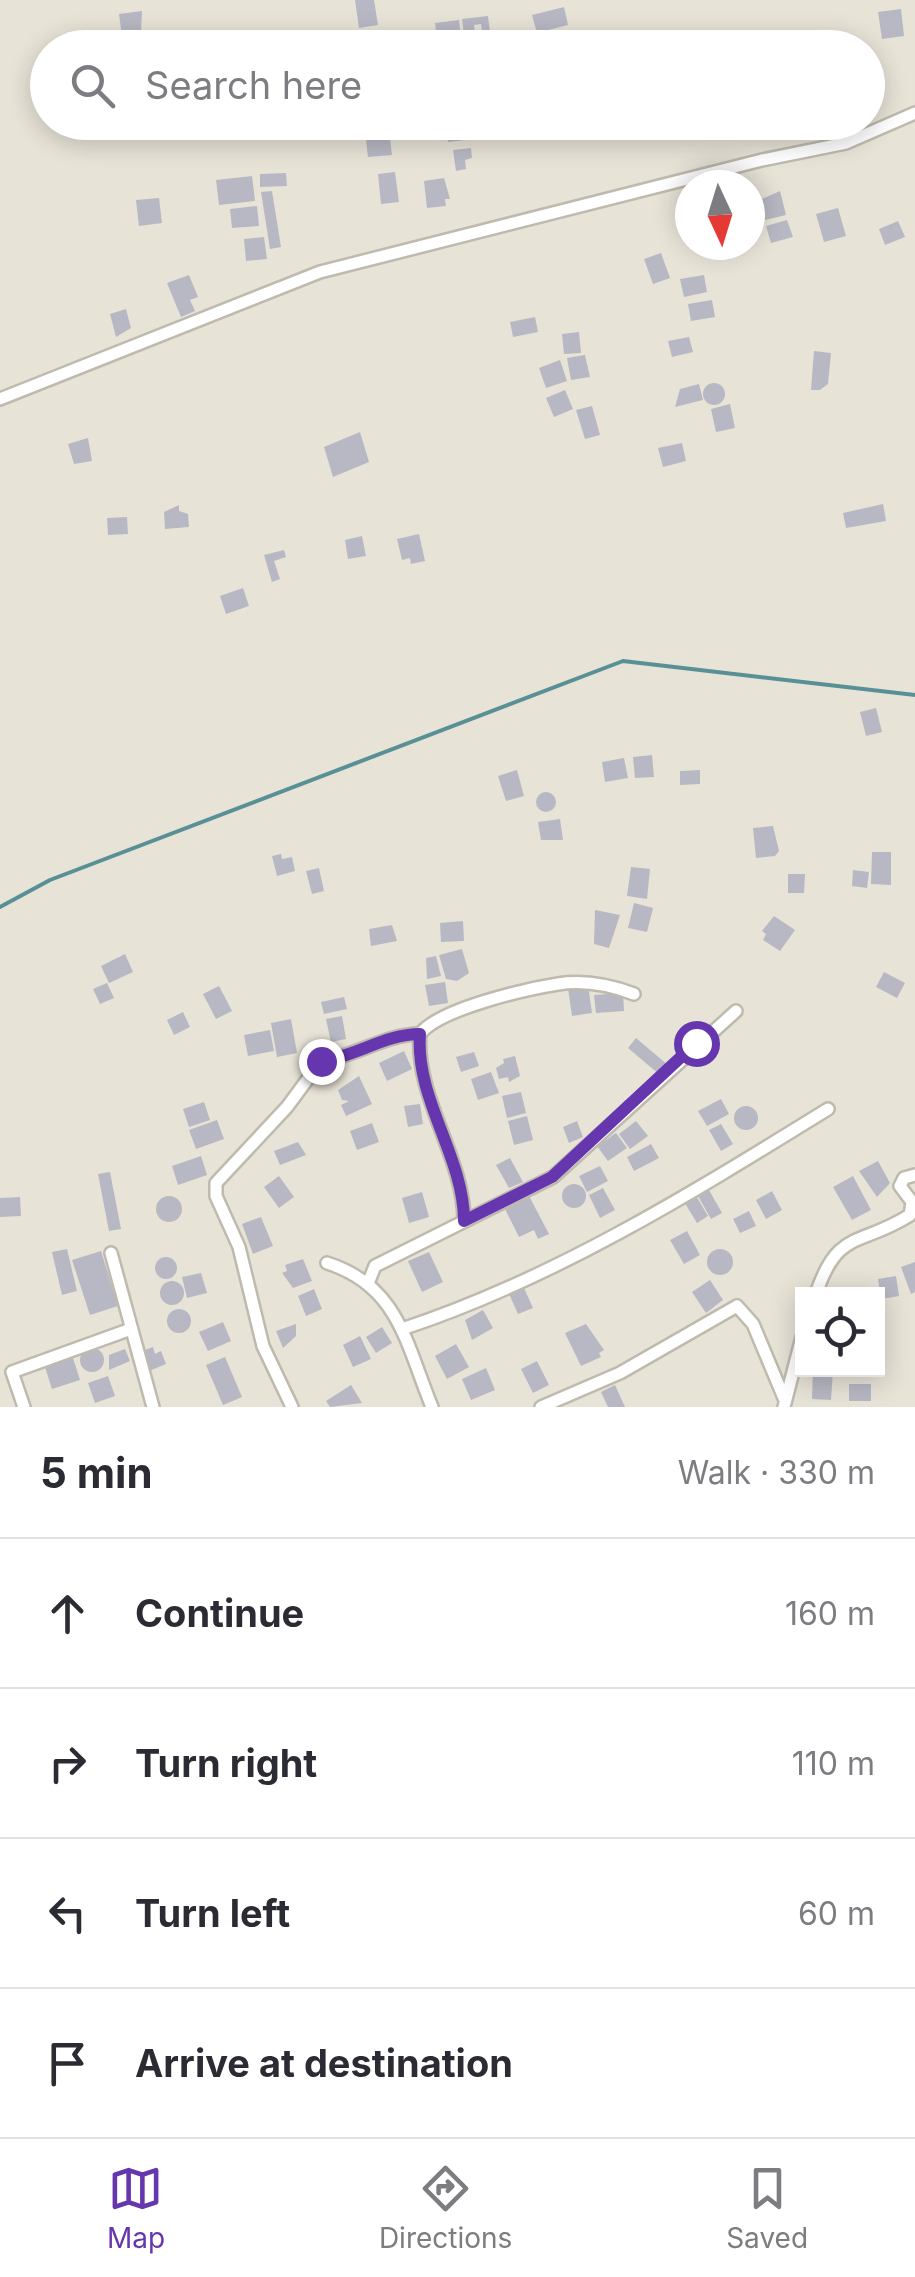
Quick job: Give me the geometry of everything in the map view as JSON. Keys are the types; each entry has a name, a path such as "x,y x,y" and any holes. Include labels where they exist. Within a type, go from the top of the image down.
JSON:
{"street":[{"path":"885,126 915,113"},
{"path":"0,398 320,272 853,140"},
{"path":"464,1221 464,1197 432,1099 420,1034 428,1023 559,984 607,984 634,994"},
{"path":"369,1280 375,1266 552,1177 736,1010"},
{"path":"292,1407 263,1346 240,1247 216,1196 216,1183 287,1107 321,1061 345,1058 398,1036 420,1034"},
{"path":"402,1329 460,1310 554,1267 723,1174 828,1109"},
{"path":"818,1287 826,1265 842,1246 910,1215 912,1202 900,1186 904,1178 915,1175"},
{"path":"112,1253 153,1407"},
{"path":"327,1263 369,1280 402,1329 432,1407"},
{"path":"541,1407 620,1373 738,1306 754,1324 784,1402"},
{"path":"24,1407 12,1372 43,1357 131,1330"},
{"path":"784,1402 795,1362"}],"building":[{"path":"355,0 374,0 378,25 359,28"},
{"path":"564,7 568,25 536,30 532,15"},
{"path":"901,9 904,36 885,39 878,12"},
{"path":"142,11 141,30 121,30 119,14"},
{"path":"488,16 490,30 482,30 481,24 474,25 475,30 463,30 462,19"},
{"path":"459,20 460,30 436,30 435,23"},
{"path":"366,140 390,140 392,155 368,157"},
{"path":"471,148 472,158 465,160 466,169 456,171 453,150"},
{"path":"395,172 399,202 381,204 378,174"},
{"path":"286,173 287,186 260,187 260,174"},
{"path":"252,176 255,201 219,205 216,180"},
{"path":"444,178 450,199 445,199 446,206 427,208 424,181"},
{"path":"272,191 281,247 270,249 261,192"},
{"path":"780,191 786,215 765,220 765,198"},
{"path":"159,198 162,223 139,226 136,200"},
{"path":"257,206 259,226 232,228 230,209"},
{"path":"838,208 846,236 824,242 816,214"},
{"path":"787,220 793,237 771,243 766,226"},
{"path":"898,221 905,237 885,245 879,229"},
{"path":"264,237 267,259 246,261 244,239"},
{"path":"661,253 670,278 653,284 644,259"},
{"path":"189,275 198,297 190,300 195,311 181,317 167,283"},
{"path":"704,275 707,292 684,297 680,279"},
{"path":"712,300 715,317 691,321 688,304"},
{"path":"126,309 131,328 116,337 110,314"},
{"path":"535,317 538,332 513,337 510,322"},
{"path":"579,332 581,353 564,354 562,334"},
{"path":"689,337 693,352 672,357 668,341"},
{"path":"814,351 831,353 828,384 820,390 811,390"},
{"path":"585,355 590,377 571,380 567,358"},
{"path":"560,360 567,381 546,388 539,368"},
{"path":"714,383 725,394 714,405 703,394"},
{"path":"699,384 703,400 675,407 680,389"},
{"path":"565,390 573,409 554,417 546,398"},
{"path":"730,404 735,428 716,432 711,409"},
{"path":"592,406 600,435 585,439 576,410"},
{"path":"360,432 369,462 333,477 324,447"},
{"path":"88,438 92,461 74,464 68,444"},
{"path":"682,443 686,461 663,467 658,448"},
{"path":"883,504 886,521 846,528 843,513"},
{"path":"179,505 179,511 188,514 189,527 165,529 164,512"},
{"path":"127,517 128,534 108,535 107,518"},
{"path":"419,534 425,561 411,564 410,558 402,560 397,539"},
{"path":"362,536 366,556 348,559 345,540"},
{"path":"284,550 286,557 274,561 280,579 272,582 264,555"},
{"path":"243,588 249,606 226,614 220,596"},
{"path":"876,708 882,732 866,736 860,712"},
{"path":"652,755 654,777 635,778 633,757"},
{"path":"624,758 628,778 605,782 602,762"},
{"path":"517,770 524,796 506,801 498,776"},
{"path":"700,770 700,784 680,785 680,771"},
{"path":"542,792 550,792 556,802 550,812 542,812 536,806 536,798"},
{"path":"560,819 563,840 541,840 538,822"},
{"path":"773,826 779,851 775,856 756,858 753,828"},
{"path":"872,852 891,852 891,885 871,884"},
{"path":"281,854 282,859 292,857 295,871 277,876 272,856"},
{"path":"631,867 650,869 647,899 627,896"},
{"path":"319,868 324,891 312,894 306,871"},
{"path":"853,870 869,872 867,888 852,886"},
{"path":"788,874 805,874 804,893 788,893"},
{"path":"634,903 653,908 647,932 628,928"},
{"path":"595,910 620,915 609,948 594,944"},
{"path":"774,916 795,930 780,951 763,940 766,934 762,931"},
{"path":"463,921 464,941 441,942 440,923"},
{"path":"392,925 397,941 371,946 369,929"},
{"path":"462,949 469,973 457,981 446,979 439,955"},
{"path":"125,954 133,972 109,983 101,966"},
{"path":"436,956 441,976 427,979 426,958"},
{"path":"884,972 905,983 897,998 876,987"},
{"path":"445,982 448,1003 429,1006 425,985"},
{"path":"107,983 114,998 100,1004 93,989"},
{"path":"588,985 592,1013 572,1016 568,988"},
{"path":"219,986 232,1011 216,1019 203,994"},
{"path":"623,993 624,1011 596,1013 594,995"},
{"path":"344,997 347,1009 324,1014 321,1002"},
{"path":"183,1012 190,1027 174,1035 167,1020"},
{"path":"342,1016 346,1039 331,1042 326,1019"},
{"path":"291,1019 297,1053 277,1057 271,1023"},
{"path":"270,1030 274,1051 248,1056 244,1035"},
{"path":"636,1038 669,1066 660,1075 628,1048"},
{"path":"404,1051 412,1069 387,1081 379,1063"},
{"path":"474,1052 479,1066 461,1072 456,1057"},
{"path":"515,1056 520,1076 509,1082 508,1077 499,1079 496,1068 504,1063 503,1059"},
{"path":"491,1072 499,1093 478,1100 471,1079"},
{"path":"359,1076 372,1104 346,1116 341,1105 349,1101 342,1100 338,1090"},
{"path":"521,1092 526,1113 507,1118 502,1096"},
{"path":"721,1099 729,1114 707,1126 698,1111"},
{"path":"204,1102 210,1120 189,1127 183,1109"},
{"path":"420,1104 423,1124 408,1127 404,1106"},
{"path":"746,1106 758,1118 746,1130 734,1118"},
{"path":"527,1116 533,1140 514,1145 508,1121"},
{"path":"217,1120 224,1139 196,1149 189,1130"},
{"path":"577,1121 583,1137 569,1143 563,1127"},
{"path":"636,1121 648,1136 630,1149 619,1134"},
{"path":"372,1123 379,1142 357,1150 350,1131"},
{"path":"721,1124 733,1144 721,1151 709,1130"},
{"path":"616,1133 627,1148 608,1161 597,1146"},
{"path":"298,1142 306,1155 280,1165 274,1151"},
{"path":"651,1144 659,1158 634,1171 627,1157"},
{"path":"201,1156 207,1175 178,1185 172,1166"},
{"path":"510,1158 523,1182 509,1188 496,1165"},
{"path":"878,1161 890,1183 877,1197 859,1171"},
{"path":"600,1166 608,1181 587,1192 579,1176"},
{"path":"110,1172 121,1229 109,1231 98,1174"},
{"path":"279,1176 294,1197 279,1208 264,1187"},
{"path":"853,1176 871,1210 852,1220 833,1187"},
{"path":"574,1184 583,1187 583,1205 574,1208 565,1205 562,1196 565,1187"},
{"path":"603,1188 615,1210 600,1218 589,1195"},
{"path":"709,1190 722,1213 711,1219 698,1196"},
{"path":"772,1191 782,1210 766,1219 756,1200"},
{"path":"422,1192 429,1217 409,1223 402,1198"},
{"path":"695,1194 708,1216 697,1223 683,1200"},
{"path":"169,1196 178,1200 182,1209 178,1218 169,1222 160,1218 156,1209 160,1200"},
{"path":"529,1196 549,1234 538,1239 534,1230 519,1237 505,1209"},
{"path":"20,1197 21,1216 0,1217 0,1198"},
{"path":"749,1211 756,1226 740,1233 733,1219"},
{"path":"261,1217 273,1246 253,1254 242,1224"},
{"path":"687,1231 700,1255 684,1264 670,1240"},
{"path":"67,1249 77,1291 62,1295 52,1252"},
{"path":"720,1249 729,1253 733,1262 729,1271 720,1275 711,1271 707,1262 711,1253"},
{"path":"101,1251 118,1306 90,1315 72,1260"},
{"path":"429,1252 443,1282 422,1292 408,1261"},
{"path":"162,1257 170,1257 177,1268 170,1279 162,1279 155,1272 155,1264"},
{"path":"303,1259 312,1281 293,1288 282,1273 287,1271 285,1265"},
{"path":"915,1262 915,1292 911,1294 901,1267"},
{"path":"201,1273 207,1293 187,1298 182,1277"},
{"path":"896,1276 899,1296 885,1298 885,1287 879,1287 878,1279"},
{"path":"710,1280 723,1300 706,1313 692,1292"},
{"path":"172,1281 184,1293 172,1305 160,1293"},
{"path":"524,1288 533,1308 518,1314 509,1294"},
{"path":"314,1289 322,1309 306,1316 298,1296"},
{"path":"179,1309 191,1321 179,1333 167,1321"},
{"path":"483,1310 493,1328 472,1340 465,1320"},
{"path":"223,1322 231,1341 208,1351 199,1332"},
{"path":"296,1324 296,1336 283,1348 276,1331"},
{"path":"586,1324 604,1350 599,1353 601,1357 581,1366 565,1333"},
{"path":"382,1327 392,1343 376,1353 366,1337"},
{"path":"360,1336 371,1359 353,1367 343,1345"},
{"path":"456,1344 469,1367 447,1379 435,1356"},
{"path":"153,1347 155,1354 161,1351 166,1364 149,1371 142,1351"},
{"path":"92,1348 104,1360 92,1372 80,1360"},
{"path":"125,1349 130,1361 109,1370 109,1355"},
{"path":"225,1357 242,1397 223,1405 206,1365"},
{"path":"73,1358 80,1380 52,1389 45,1367"},
{"path":"537,1361 549,1385 533,1393 521,1369"},
{"path":"486,1368 495,1390 471,1400 462,1379"},
{"path":"108,1376 115,1396 95,1403 88,1383"},
{"path":"813,1377 833,1377 831,1400 812,1399"},
{"path":"849,1384 871,1384 871,1401 849,1401"},
{"path":"351,1385 362,1403 330,1407 326,1401"},
{"path":"615,1385 625,1407 608,1407 601,1392"}],"waterway":[{"path":"0,907 50,880 623,661 915,695"}],"route":[{"path":"321,1061 345,1058 398,1036 420,1034 419,1047 432,1099 464,1197 464,1221 552,1177 696,1043"}]}
